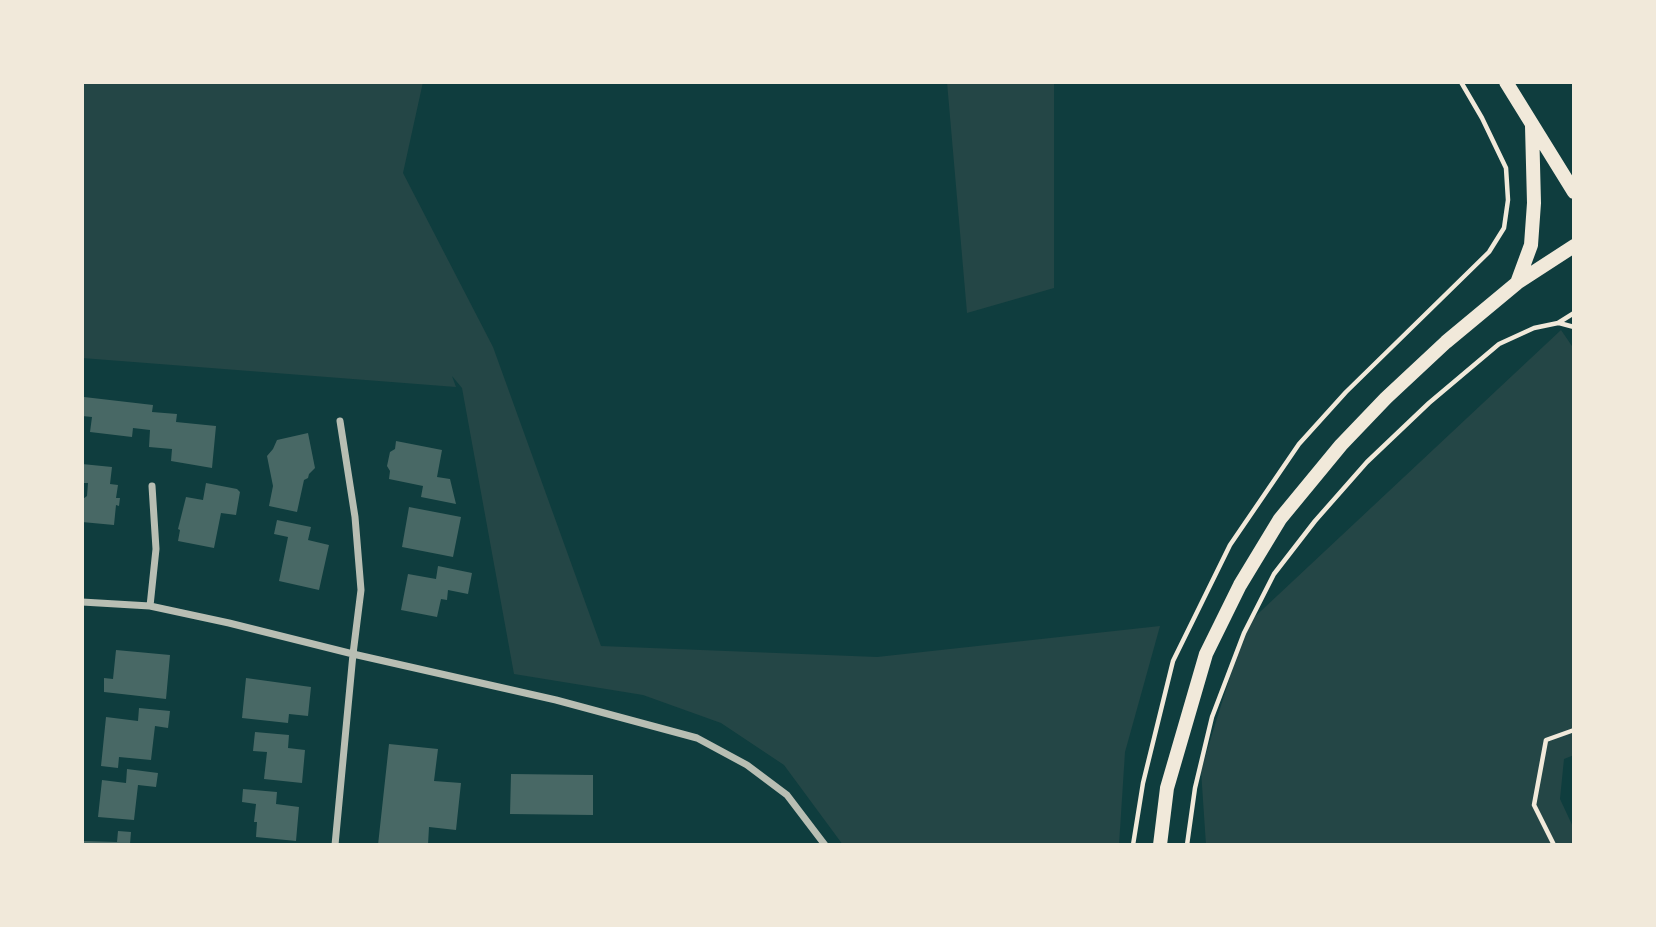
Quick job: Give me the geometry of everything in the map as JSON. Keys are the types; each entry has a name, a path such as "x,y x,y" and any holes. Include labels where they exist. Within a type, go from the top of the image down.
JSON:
{"main road":[{"path":"1506,82 1574,192"},
{"path":"1517,283 1531,245 1534,203 1532,126"},
{"path":"1160,845 1167,788 1206,654 1240,585 1280,519 1341,445 1446,342 1517,283 1574,246"}],"street":[{"path":"335,845 361,590 355,517 340,421"},
{"path":"150,607 156,549 152,486"},
{"path":"82,602 150,607 229,622 353,654 556,700 696,737 747,765 787,795 825,845"}],"path":[{"path":"1461,82 1482,118 1506,169 1508,200 1504,228"},
{"path":"1187,845 1195,788 1212,717 1244,633 1274,574 1367,461 1429,403 1499,344 1534,328 1559,323 1574,313"},
{"path":"1559,323 1574,327"},
{"path":"1555,845 1534,805 1546,740 1574,730"}],"shaded area":[{"path":"82,82 423,82 403,173 493,347 601,646 877,657 1160,626 1125,752 1119,845 843,845 784,765 721,723 643,695 514,674 462,388 452,376 456,387 82,358"},
{"path":"947,82 1054,82 1054,288 967,313"},
{"path":"1561,330 1574,349 1574,755 1564,759 1560,799 1574,829 1574,845 1206,845 1201,770 1246,625"}],"building":[{"path":"84,397 153,405 152,412 177,414 176,422 216,426 212,468 171,461 172,449 149,447 150,430 133,428 132,437 90,432 92,417 82,416"},
{"path":"308,433 315,468 304,480 297,512 269,506 273,486 267,456 277,440"},
{"path":"396,441 442,450 437,477 450,479 456,504 421,497 423,486 389,479 390,471 387,466"},
{"path":"82,464 112,467 110,484 118,485 116,498 120,498 119,506 116,505 114,525 82,522 83,499 87,496 88,483 82,483"},
{"path":"206,483 237,489 240,492 236,515 221,513 214,548 178,541 178,529 186,497 203,500"},
{"path":"409,507 461,517 453,557 402,547"},
{"path":"277,520 311,527 308,540 329,545 319,590 279,581 288,537 274,534"},
{"path":"438,566 472,573 468,594 448,590 447,600 441,599 437,617 401,610 408,574 436,579"},
{"path":"116,650 170,655 166,699 104,692 104,678 113,679"},
{"path":"246,678 311,687 308,716 289,714 288,723 242,718"},
{"path":"139,708 170,711 168,728 155,726 151,760 119,757 118,768 101,766 106,717 138,721"},
{"path":"255,732 289,735 288,748 305,750 302,783 264,779 267,752 253,751"},
{"path":"389,744 438,749 434,781 461,783 456,830 429,827 428,845 378,845"},
{"path":"127,769 158,773 156,787 138,785 134,820 98,817 102,780 126,783"},
{"path":"511,774 593,775 593,815 510,814"},
{"path":"243,789 277,792 276,804 299,807 296,841 256,837 256,804 242,802"},
{"path":"118,831 131,832 130,844 83,845 83,841 117,842"}]}
